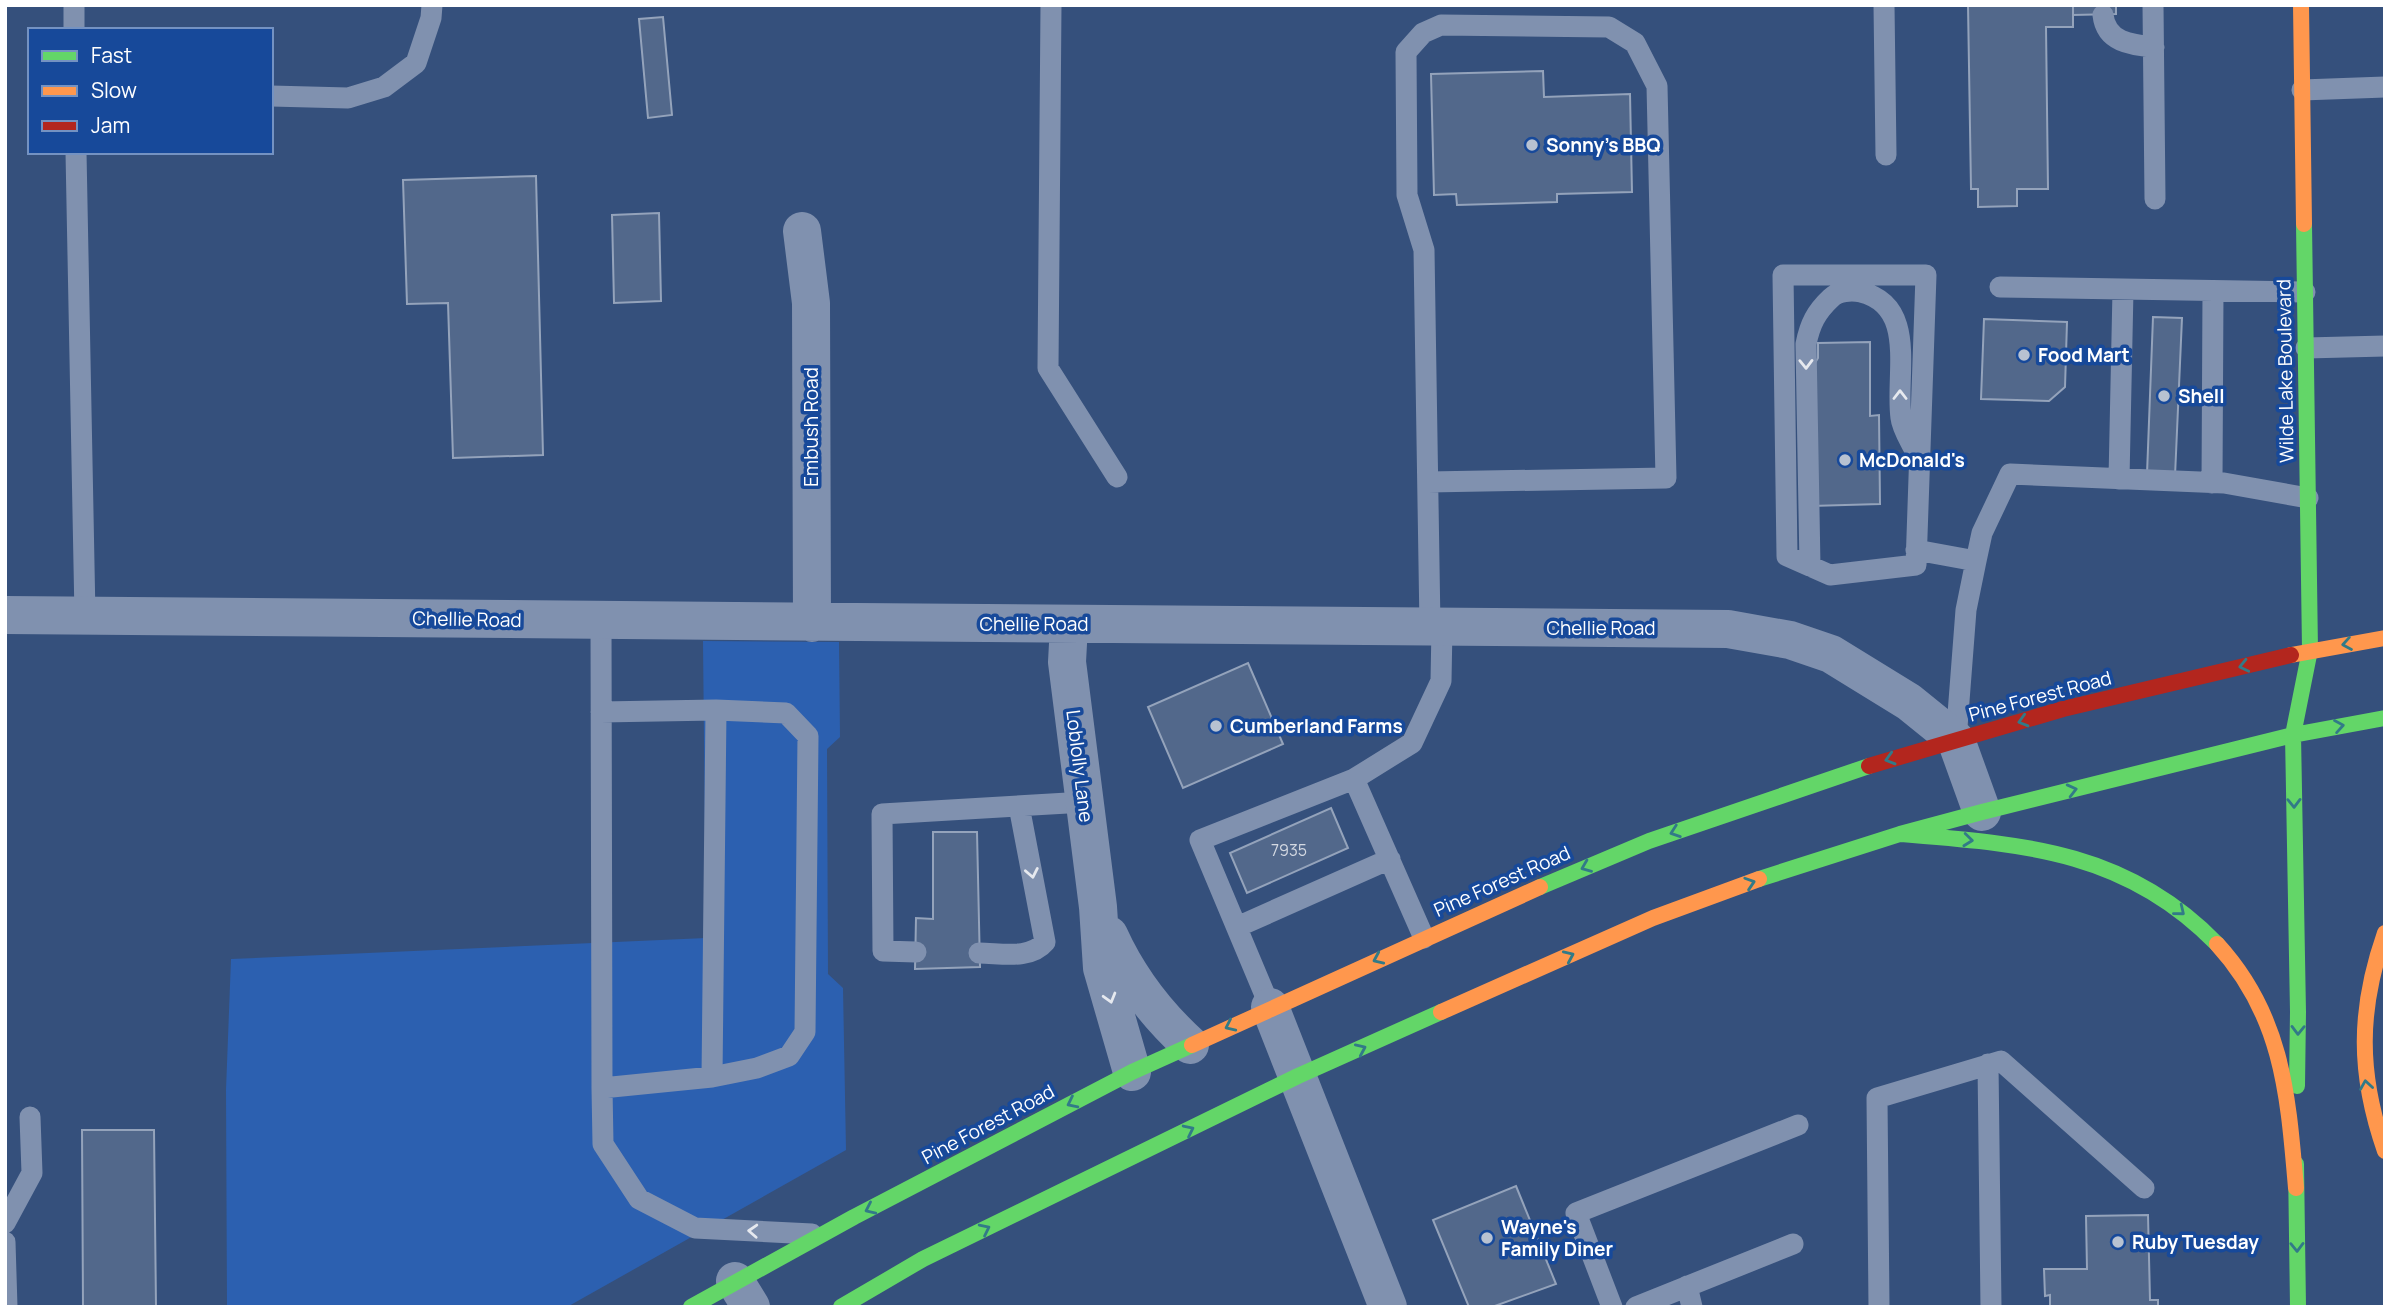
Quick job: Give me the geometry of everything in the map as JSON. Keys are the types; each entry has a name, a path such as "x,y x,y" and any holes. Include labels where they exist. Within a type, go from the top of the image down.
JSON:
{"main road":[{"name":"Wilde Lake Boulevard","path":"2296,1188 2298,1013 2293,735 2310,650 2301,5"},
{"name":"Pine Forest Road","path":"691,1307 743,1294 821,1234 1132,1072 1424,938 1649,841 1853,771 2063,709 2310,650 2385,638"},
{"path":"841,1307 923,1259 1298,1076 1653,918 1717,894 1900,834 2293,735 2385,718"},
{"path":"1900,834 2034,847 2095,862 2165,899 2206,933 2240,973 2266,1019 2281,1074 2291,1131 2296,1188 2298,1307"},
{"path":"2385,933 2368,987 2363,1039 2372,1118 2385,1151"}],"street":[{"name":"Embush Road","path":"802,231 811,303 812,623"},
{"name":"Chellie Road","path":"5,615 1728,629 1790,639 1830,654 1909,702 1956,740"},
{"name":"Loblolly Lane","path":"1069,625 1067,662 1098,907 1102,968 1132,1072"},
{"path":"1956,740 1982,812"},
{"name":"Loblolly Lane","path":"1098,907 1129,975 1168,1025 1190,1045"},
{"path":"1270,1007 1388,1307"}],"lane":[{"path":"74,5 74,28"},
{"path":"273,96 348,98 384,88 416,63 431,18 432,5"},
{"path":"1051,5 1048,368 1117,477"},
{"path":"1884,5 1886,156"},
{"path":"2153,5 2155,199"},
{"path":"2103,15 2113,38 2132,45 2154,47"},
{"path":"1270,1007 1200,841 1354,779 1412,743 1441,681 1428,482 1424,250 1407,195 1406,52 1423,33 1441,25 1609,27 1635,43 1657,86 1666,478 1428,482"},
{"path":"2302,90 2385,87"},
{"path":"76,154 85,616"},
{"path":"1783,275 1926,275 1916,550 1916,565 1830,575 1787,556 1783,275"},
{"path":"2000,288 2305,292"},
{"path":"2119,479 2123,290"},
{"path":"1810,566 1806,344 1810,325 1818,310 1835,294 1854,291 1874,296 1891,312 1900,333 1900,420 1919,458"},
{"path":"2212,483 2213,291"},
{"path":"2306,348 2385,346"},
{"path":"1956,740 1966,610 1982,533 2010,474 2212,483 2308,498"},
{"path":"1916,550 1976,561"},
{"path":"601,621 603,1144 639,1199 695,1228 821,1234"},
{"path":"601,712 716,710 786,713 808,736 805,1032 789,1056 757,1068 712,1077 602,1088"},
{"path":"712,1077 716,710"},
{"path":"1354,779 1424,938"},
{"path":"916,952 883,951 882,814 1085,802"},
{"path":"979,953 1026,954 1040,948 1045,942 1019,806"},
{"path":"1237,928 1390,859"},
{"path":"1879,1307 1877,1098 2000,1061 2144,1188"},
{"path":"1989,1064 1991,1307"},
{"path":"5,1223 33,1173 30,1117"},
{"path":"1612,1307 1576,1213 1798,1125"},
{"path":"5,1242 7,1307"},
{"path":"1636,1307 1689,1297 1793,1244"}],"shaded area":[{"path":"703,641 839,642 840,737 827,749 828,974 843,988 846,1150 567,1307 227,1307 226,1090 231,959 706,938"}],"building":[{"path":"1968,5 2073,5 2073,27 2046,27 2048,189 2017,189 2017,206 1978,207 1978,189 1971,189"},
{"path":"2073,5 2116,5 2116,14 2073,15"},
{"path":"663,17 672,115 648,118 639,19"},
{"name":"Sonny's BBQ","path":"1543,71 1544,97 1630,94 1632,192 1557,194 1557,202 1457,205 1456,194 1434,195 1431,74"},
{"path":"536,176 543,455 453,458 448,303 407,304 403,180"},
{"path":"659,213 661,301 614,303 612,215"},
{"name":"Shell","path":"2153,317 2182,318 2175,476 2147,474"},
{"name":"Food Mart","path":"1984,319 2067,322 2065,387 2049,401 1981,399"},
{"name":"McDonald's","path":"1870,342 1870,416 1879,415 1880,504 1811,506 1810,371 1818,358 1818,343"},
{"name":"Cumberland Farms","path":"1248,663 1283,744 1183,788 1148,707"},
{"path":"1331,808 1348,848 1247,893 1230,853"},
{"path":"933,832 977,832 980,967 915,969 916,918 933,919"},
{"path":"82,1130 154,1130 156,1307 83,1307"},
{"path":"1516,1186 1556,1284 1492,1307 1469,1307 1433,1220"},
{"name":"Ruby Tuesday","path":"2148,1215 2150,1300 2158,1300 2158,1307 2050,1307 2050,1295 2045,1296 2044,1269 2087,1269 2086,1216"}],"traffic: fast":[{"path":"2293,735 2310,650 2304,224"},
{"path":"1759,879 1900,834 1982,812 2293,735 2385,718"},
{"path":"2293,735 2297,1086"},
{"path":"1540,887 1649,841 1869,766"},
{"path":"1900,834 2030,848 2109,871 2146,889 2182,913 2217,944"},
{"path":"841,1307 923,1259 1298,1076 1441,1012"},
{"path":"691,1307 854,1217 1132,1072 1192,1045"},
{"path":"2296,1164 2298,1307"}],"traffic: slow":[{"path":"2301,5 2304,224"},
{"path":"2291,655 2385,638"},
{"path":"1441,1012 1653,918 1759,879"},
{"path":"1192,1045 1540,887"},
{"path":"2385,933 2370,989 2365,1042 2370,1095 2385,1151"},
{"path":"2217,944 2239,971 2269,1028 2285,1089 2296,1188"}],"traffic: jam":[{"path":"1869,766 2063,709 2291,655"}],"place":[{"name":"Sonny's BBQ","path":"1532,145"},
{"name":"Food Mart","path":"2024,355"},
{"name":"Shell","path":"2164,396"},
{"name":"McDonald's","path":"1845,460"},
{"name":"Cumberland Farms","path":"1216,726"},
{"name":"Wayne's Family Diner","path":"1487,1238"},
{"name":"Ruby Tuesday","path":"2118,1242"}]}
